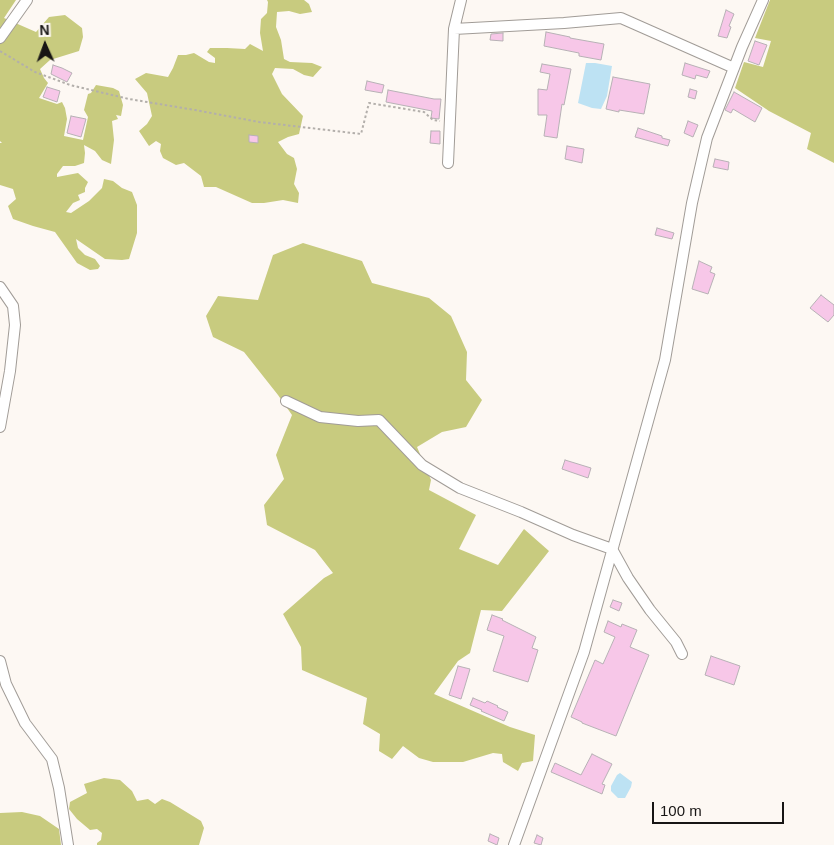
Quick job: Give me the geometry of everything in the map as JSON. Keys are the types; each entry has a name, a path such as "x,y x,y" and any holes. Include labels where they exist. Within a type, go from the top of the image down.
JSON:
{"street":[{"path":"0,38 27,0"},
{"path":"448,163 454,29 461,0"},
{"path":"514,845 584,652 665,360 692,204 707,138 763,0"},
{"path":"454,29 621,18 734,68"},
{"path":"0,287 13,306 15,325 10,371 0,427"},
{"path":"286,401 320,417 358,421 378,420 422,465 460,488 573,535 612,549 628,578 650,610 676,642 682,654"},
{"path":"0,661 6,684 25,723 52,759 59,788 68,845"}],"path":[{"path":"0,51 35,72 70,85 128,99 259,122 360,134 369,103 424,112 433,120 450,122"}],"green space":[{"path":"0,0 16,0 4,18 36,32 49,17 65,15 82,28 83,37 79,51 50,60 40,69 48,83 39,98 57,104 62,102 67,119 64,136 83,140 88,117 84,110 88,94 91,93 96,85 119,91 123,105 121,116 116,115 118,119 112,121 114,140 111,164 102,160 95,151 84,145 84,163 75,166 63,166 57,177 78,173 88,182 85,192 78,195 80,200 73,203 66,212 71,213 89,201 102,188 104,179 113,181 122,188 132,192 137,205 137,233 129,259 105,259 76,239 78,248 85,255 95,259 100,266 98,269 90,270 77,263 55,232 13,219 8,206 16,199 13,189 0,185 0,143 2,143 0,141"},
{"path":"267,0 304,0 309,4 312,12 300,14 289,11 277,12 276,27 281,40 284,59 290,62 312,63 322,67 313,77 293,69 275,68 272,74 282,94 303,116 299,134 278,142 287,154 294,158 297,169 294,184 299,193 298,203 283,200 252,203 216,187 204,187 201,176 184,163 176,165 163,158 160,151 161,144 156,141 149,146 139,131 152,116 147,93 135,79 146,73 168,77 178,55 194,53 209,62 215,63 215,58 207,52 210,48 245,49 250,44 263,51 260,33 261,19 267,13"},
{"path":"770,0 834,0 834,163 807,149 811,133 769,111 735,88 744,62 763,67 771,41 755,38"},
{"path":"303,243 362,261 372,283 429,298 451,316 467,352 466,380 482,400 466,427 442,432 417,447 431,480 429,490 476,515 459,549 498,565 524,529 549,551 502,611 481,610 470,653 458,661 434,694 510,727 535,735 533,761 522,763 518,771 503,762 502,754 493,753 463,762 433,762 419,758 403,746 392,759 379,751 380,734 363,724 367,698 302,670 301,647 283,614 324,578 333,573 315,550 267,525 264,505 284,479 276,455 292,415 244,352 213,337 206,316 218,296 258,300 273,255"},
{"path":"104,778 120,780 132,791 137,801 148,799 155,804 162,799 201,821 204,828 199,845 97,845 101,840 102,833 97,829 90,830 69,809 70,802 87,793 84,784"},
{"path":"22,812 40,816 59,829 61,845 0,845 0,813"}],"water":[{"path":"586,63 612,66 607,96 601,109 578,103"},
{"path":"620,773 632,782 625,798 618,798 611,791 611,786"}],"building":[{"path":"726,10 734,14 727,38 718,36"},
{"path":"546,32 604,44 601,60 579,56 579,53 544,46"},
{"path":"503,33 503,41 490,40 491,34"},
{"path":"755,41 767,45 759,65 748,61"},
{"path":"685,63 710,71 707,78 696,75 695,79 682,75"},
{"path":"542,64 571,69 564,105 562,104 557,138 544,136 547,115 538,115 538,89 547,90 550,74 540,72"},
{"path":"53,65 72,73 67,82 51,74"},
{"path":"613,77 650,84 644,114 606,109"},
{"path":"367,81 384,85 382,93 365,90"},
{"path":"47,87 60,91 57,102 43,97"},
{"path":"690,89 697,91 695,99 688,97"},
{"path":"388,90 441,99 439,119 431,118 432,111 386,102"},
{"path":"734,92 762,108 755,122 733,109 731,113 725,110"},
{"path":"71,116 86,119 81,137 67,133"},
{"path":"688,121 698,125 693,137 684,133"},
{"path":"638,128 670,140 668,146 635,137"},
{"path":"431,131 440,131 440,144 430,143"},
{"path":"249,135 258,136 258,143 249,142"},
{"path":"567,146 584,149 582,163 565,159"},
{"path":"715,159 729,162 728,170 713,167"},
{"path":"657,228 674,233 672,239 655,235"},
{"path":"699,261 712,267 710,272 715,274 708,294 692,289"},
{"path":"821,295 834,305 834,315 828,322 810,308"},
{"path":"565,460 591,468 588,478 562,469"},
{"path":"613,600 622,603 619,611 610,607"},
{"path":"492,615 536,637 532,648 538,650 528,682 493,671 504,636 487,630"},
{"path":"608,621 621,627 622,624 637,630 630,647 649,655 616,736 571,717 595,660 603,664 615,637 604,632"},
{"path":"711,656 740,666 734,685 705,675"},
{"path":"458,666 470,669 461,699 449,695"},
{"path":"473,698 485,703 487,701 508,712 504,721 470,705"},
{"path":"592,754 612,764 602,784 605,785 602,794 551,772 555,763 581,775"},
{"path":"490,834 499,838 497,845 488,841"},
{"path":"537,835 543,838 541,845 534,843"}]}
